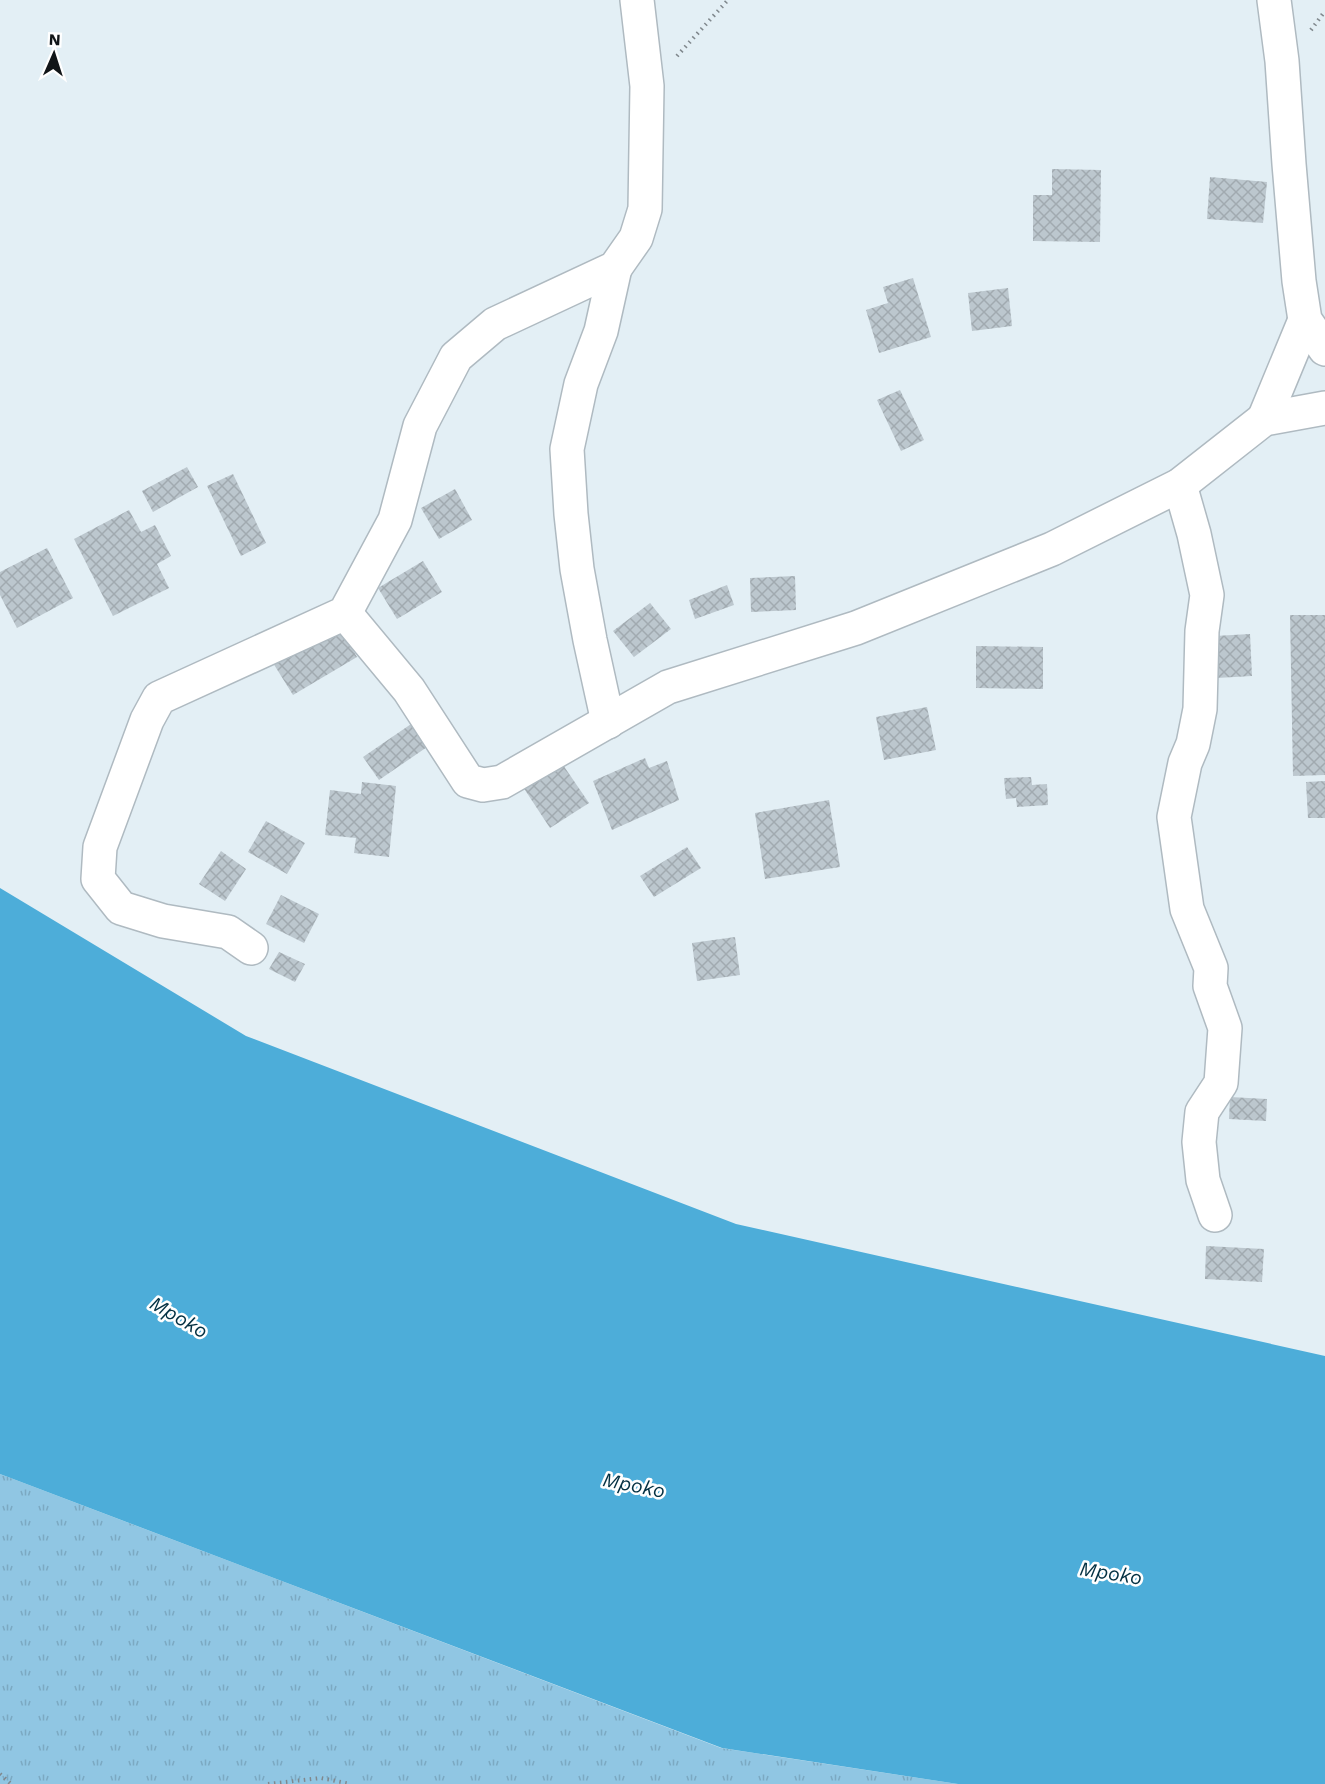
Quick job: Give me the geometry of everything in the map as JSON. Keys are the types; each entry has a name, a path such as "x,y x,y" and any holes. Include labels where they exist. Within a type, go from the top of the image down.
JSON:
{"street":[{"path":"608,722 577,569 567,448 581,384 601,331 615,268 636,237 645,209 647,86 637,0"},
{"path":"1274,0 1282,61 1299,280 1305,320 1325,349"},
{"path":"251,948 228,932 163,921 121,908 98,879 100,847 147,720 159,698 345,613 395,520 420,426 456,357 495,324 615,268"},
{"path":"1264,419 1305,320"},
{"path":"345,613 409,690 468,781 483,785 502,782 668,687 856,628 1052,549 1180,485 1264,419 1325,408"},
{"path":"1180,485 1194,534 1207,595 1202,631 1200,709 1173,818 1187,909 1210,968 1210,986 1225,1028 1221,1083 1202,1113 1199,1142 1203,1180 1215,1215"}],"path":[{"path":"647,86 693,40 728,0"},
{"path":"0,1774 11,1784"},
{"path":"268,1784 321,1778 351,1784"}],"green space":[{"path":"0,1474 721,1748 958,1784 0,1784"}],"water":[{"name":"Mpoko","path":"0,888 246,1036 736,1224 1325,1356 1325,1784 958,1784 722,1748 0,1474"}],"building":[{"path":"1052,169 1101,170 1100,242 1033,241 1033,195 1052,195"},
{"path":"1210,177 1267,182 1263,223 1207,219"},
{"path":"913,278 931,337 879,353 866,310 888,303 883,287"},
{"path":"1008,288 1012,326 972,331 968,293"},
{"path":"900,390 924,440 901,451 877,400"},
{"path":"187,467 198,487 153,512 142,491"},
{"path":"233,474 266,543 241,556 207,486"},
{"path":"455,489 472,520 439,539 421,508"},
{"path":"129,510 141,532 155,525 171,556 157,564 169,588 113,616 74,539"},
{"path":"47,548 73,598 17,628 0,595 0,572"},
{"path":"423,561 442,592 397,619 378,588"},
{"path":"795,576 796,610 751,612 750,578"},
{"path":"727,585 734,605 695,619 689,600"},
{"path":"650,603 671,629 634,657 613,631"},
{"path":"1290,615 1325,615 1325,775 1293,776"},
{"path":"338,625 357,657 293,695 273,663"},
{"path":"1250,634 1252,676 1217,678 1215,636"},
{"path":"976,646 1043,647 1043,689 976,688"},
{"path":"927,707 936,750 884,760 876,717"},
{"path":"414,722 430,745 379,780 363,757"},
{"path":"645,758 649,768 667,761 679,800 612,830 593,781"},
{"path":"561,762 589,803 550,828 523,787"},
{"path":"1031,777 1032,785 1047,784 1048,805 1017,807 1016,798 1006,799 1004,778"},
{"path":"1325,781 1325,818 1308,818 1306,782"},
{"path":"362,782 396,786 389,857 354,853 356,838 325,835 330,790 361,794"},
{"path":"829,800 840,867 765,879 755,813"},
{"path":"266,821 305,843 287,874 248,852"},
{"path":"687,847 701,868 654,897 640,876"},
{"path":"221,851 246,869 225,901 199,884"},
{"path":"281,895 319,914 304,943 266,924"},
{"path":"735,937 740,975 697,981 692,943"},
{"path":"279,952 305,964 295,982 269,969"},
{"path":"1230,1097 1267,1099 1266,1121 1229,1119"},
{"path":"1206,1246 1264,1249 1262,1282 1205,1279"}]}
